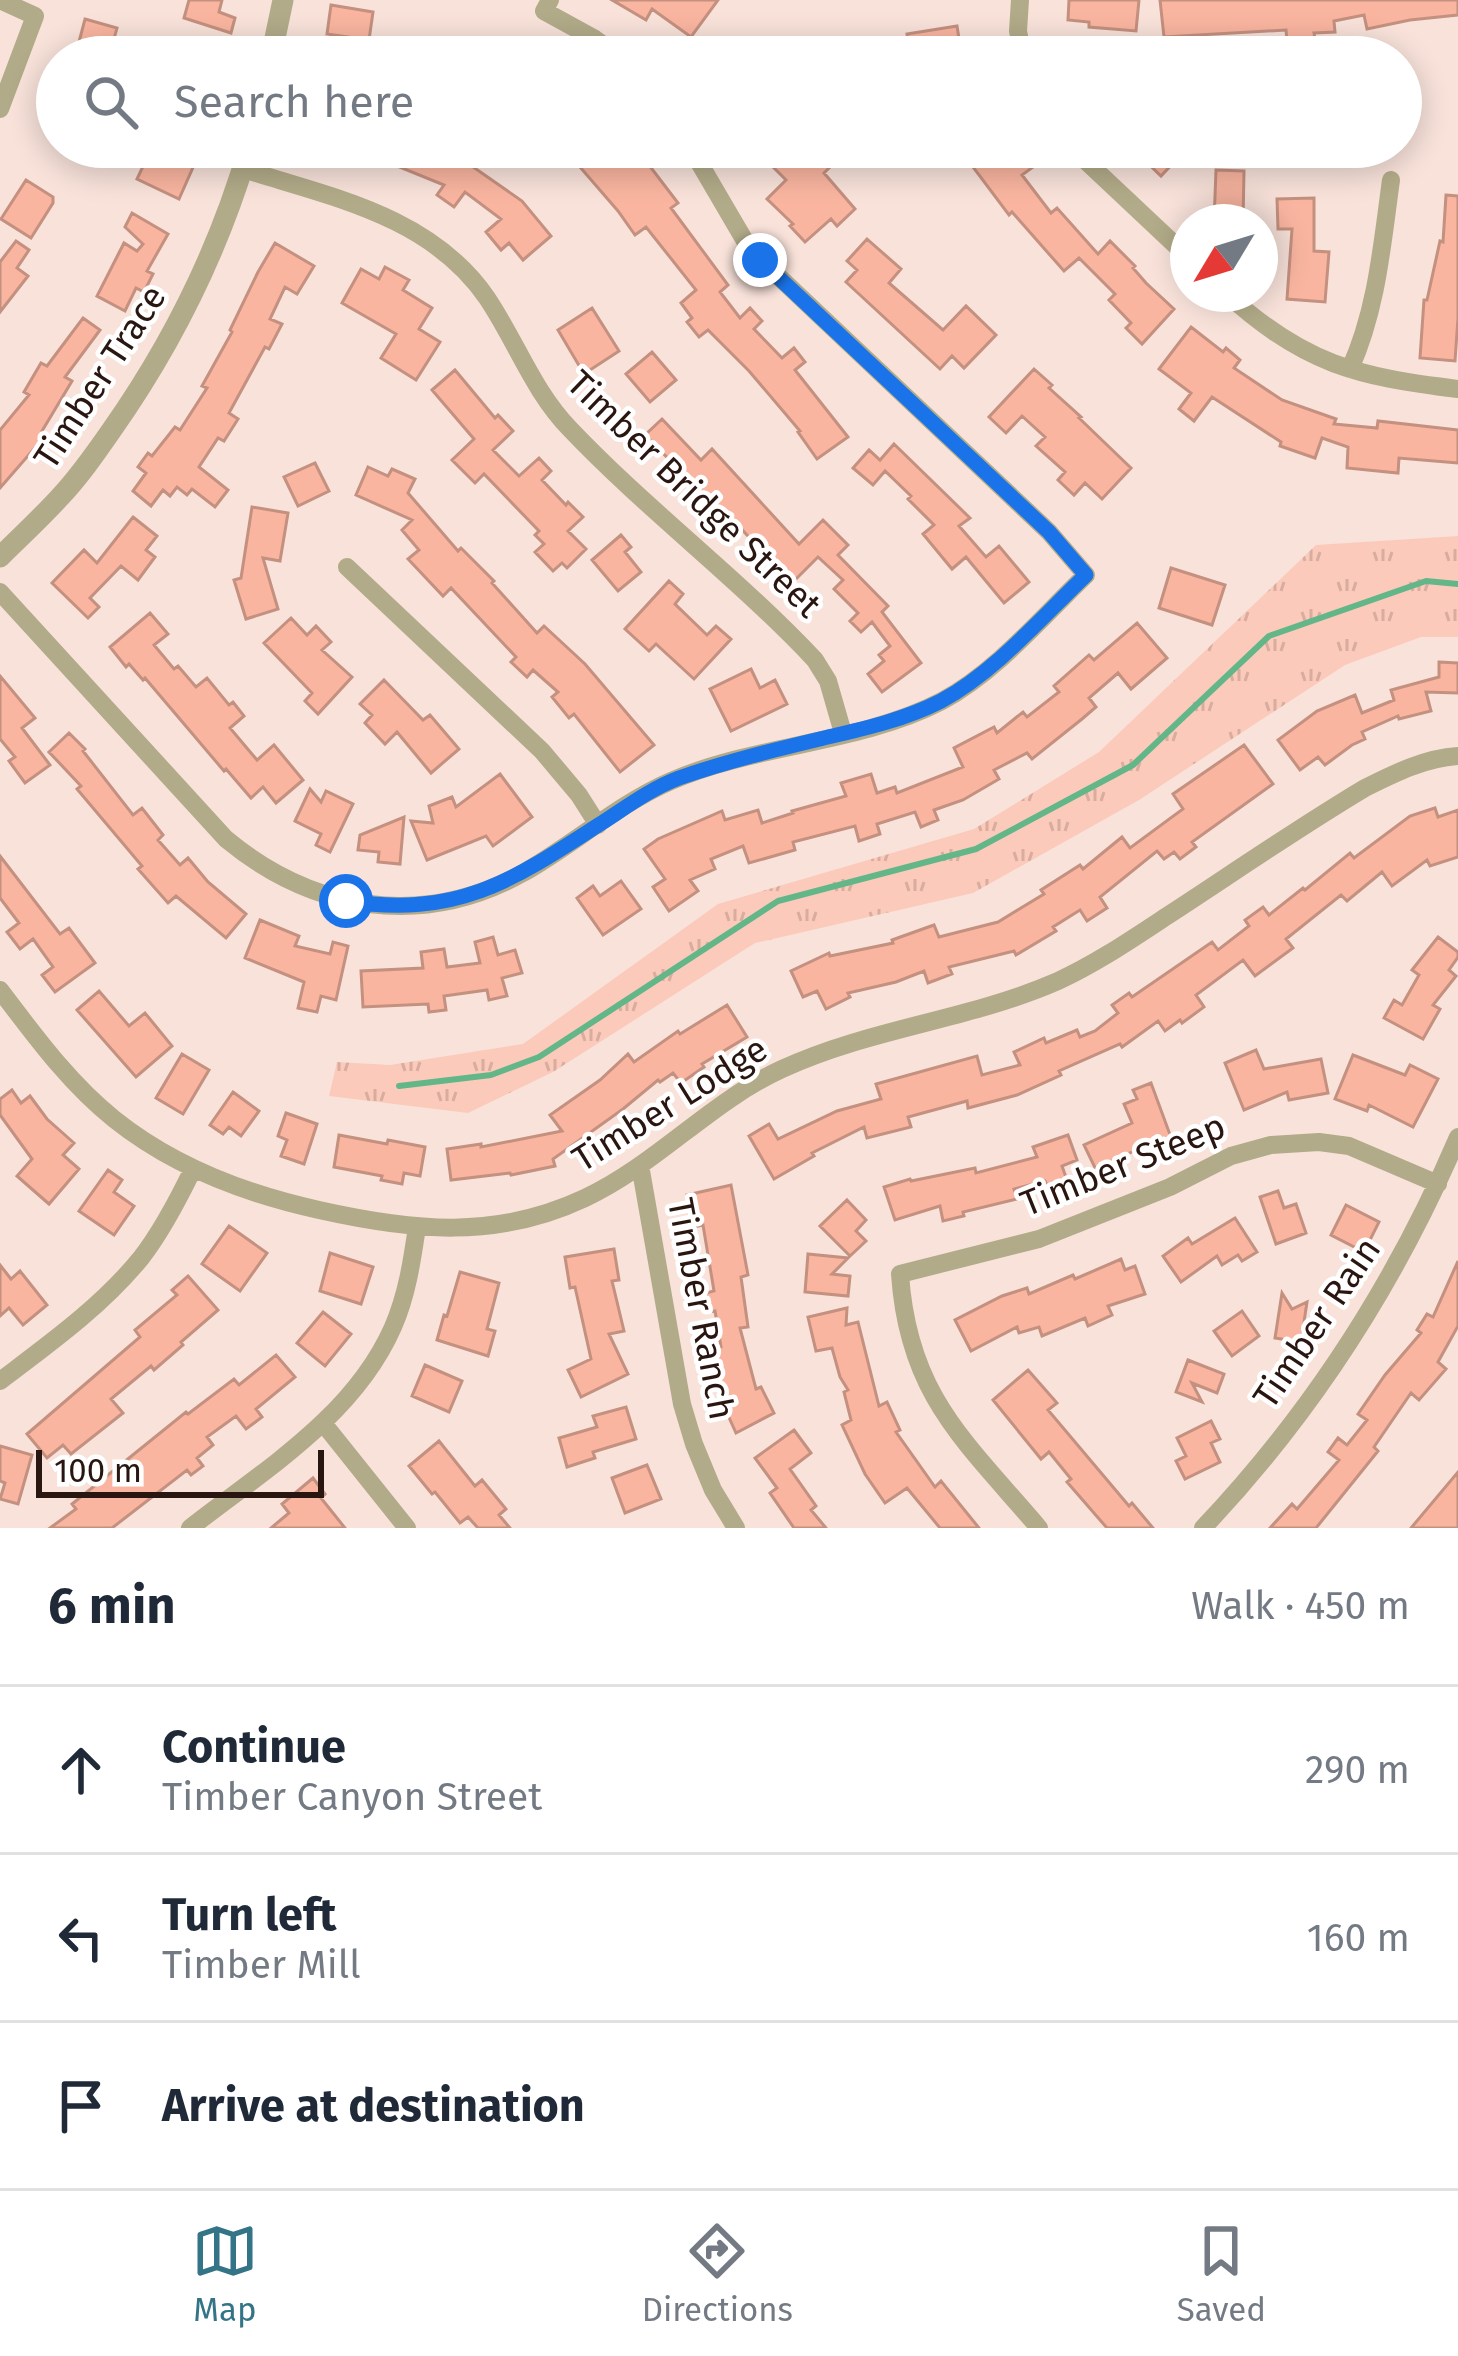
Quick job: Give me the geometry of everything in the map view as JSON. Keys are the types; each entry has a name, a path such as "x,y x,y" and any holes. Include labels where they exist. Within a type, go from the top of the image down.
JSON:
{"street":[{"path":"275,36 283,0"},
{"path":"1019,36 1020,0"},
{"path":"0,1 35,16 0,109"},
{"path":"547,6 590,36"},
{"name":"Timber Trace","path":"0,556 83,470 151,373 188,308 243,168"},
{"name":"Timber Bridge Street","path":"270,168 392,219 454,261 488,299 534,382 569,428 815,660 828,681 843,734"},
{"path":"0,592 226,839 270,871 307,889 373,905 420,906 474,894 512,878 675,779 914,713 958,691 1086,575 1049,532 760,260 703,168"},
{"path":"1093,168 1170,240"},
{"path":"1350,369 1377,284 1390,180"},
{"path":"1248,312 1308,355 1400,382 1458,389"},
{"path":"346,567 542,751 598,825"},
{"name":"Timber Lodge","path":"0,990 58,1066 89,1096 115,1120 193,1169 275,1200 370,1222 485,1226 536,1216 585,1198 640,1165 737,1093 820,1052 1012,1000 1062,979 1109,954 1365,788 1404,769 1458,756"},
{"name":"Timber Rain","path":"1203,1528 1317,1392 1373,1308 1407,1248 1458,1137"},
{"name":"Timber Steep","path":"1039,1528 936,1402 910,1343 900,1274 1039,1238 1170,1187 1232,1156 1271,1145 1319,1142 1349,1146 1438,1184"},
{"name":"Timber Ranch","path":"640,1165 682,1404 712,1490 736,1528"},
{"path":"0,1382 71,1326 140,1258 193,1169"},
{"path":"190,1528 323,1423 352,1394 383,1348 404,1297 417,1227"},
{"path":"323,1423 407,1528"}],"green space":[{"path":"1458,536 1458,637 1421,637 1345,665 1139,800 973,893 755,943 553,1072 468,1113 329,1096 337,1062 390,1065 523,1044 718,904 974,829 1099,752 1316,545"}],"building":[{"path":"189,0 222,0 219,12 235,18 231,33 184,18"},
{"path":"612,0 718,0 692,36 652,9 646,20"},
{"path":"1069,0 1139,0 1136,31 1068,20"},
{"path":"1160,0 1458,0 1458,15 1367,29 1364,15 1334,21 1335,32 1314,36 1287,36 1286,30 1164,36"},
{"path":"331,5 373,12 370,36 327,34"},
{"path":"85,19 117,28 115,36 81,36"},
{"path":"957,26 959,36 907,36"},
{"path":"142,168 193,168 179,199 137,179"},
{"path":"402,168 475,168 522,201 551,236 523,260 509,243 501,250 486,232 501,219 465,192 454,207 437,195 444,185"},
{"path":"581,168 651,168 678,203 671,208 728,285 720,292 740,318 750,308 762,321 754,329 782,358 794,348 805,362 795,370 848,437 817,459 800,431 749,371 708,330 699,337 681,303 696,290 646,227 635,235"},
{"path":"774,168 829,168 824,173 855,209 837,226 831,219 805,242 767,199 786,180"},
{"path":"974,168 1032,168 1022,175 1051,213 1057,208 1098,254 1110,241 1171,312 1142,344 1126,328 1131,323 1109,300 1115,294 1079,258 1064,271 1012,212 1009,215"},
{"path":"1216,170 1244,171 1243,204 1215,204"},
{"path":"26,180 53,197 31,238 1,219"},
{"path":"1446,195 1458,196 1455,361 1420,358 1424,300 1443,242"},
{"path":"1314,198 1314,251 1329,252 1325,302 1287,299 1292,229 1278,229 1277,199"},
{"path":"132,213 168,234 147,271 153,274 144,292 136,288 125,311 97,296 124,243 137,251 143,244 125,227"},
{"path":"867,239 901,269 889,283 943,330 966,306 996,335 964,368 952,356 940,369 846,282 857,270 847,261"},
{"path":"16,241 29,250 17,268 28,276 0,312 0,262"},
{"path":"275,243 314,266 297,294 285,287 270,319 282,324 229,413 238,419 199,467 228,490 215,507 192,489 187,495 177,487 170,496 163,490 151,506 133,491 146,473 138,467 175,427 180,430 207,388 202,386"},
{"path":"385,267 409,280 403,290 432,308 419,329 440,342 416,380 381,358 396,334 342,303 361,269 379,279"},
{"path":"592,308 619,351 584,374 558,330"},
{"path":"83,318 100,330 65,377 72,381 42,431 46,435 0,488 0,430 29,395 24,392 41,363 47,366"},
{"path":"1191,327 1240,360 1234,368 1282,400 1336,419 1334,424 1377,428 1378,421 1458,430 1458,463 1399,458 1398,473 1347,468 1348,447 1322,438 1315,458 1280,446 1281,442 1212,397 1194,421 1179,409 1191,393 1159,369"},
{"path":"652,352 676,380 650,402 626,374"},
{"path":"1034,369 1131,468 1102,499 1085,483 1074,495 1058,480 1065,472 1036,446 1045,437 1022,416 1006,433 989,417"},
{"path":"455,370 495,418 498,415 513,431 493,450 519,476 539,458 551,471 542,480 583,517 568,531 586,549 567,568 562,563 553,571 535,552 544,544 535,535 539,531 484,474 475,483 452,460 474,439 432,390"},
{"path":"662,419 701,460 712,449 799,544 823,520 848,545 838,555 888,606 882,612 921,663 882,692 868,674 884,661 879,655 890,646 872,622 861,632 850,621 858,613 834,589 843,580 818,557 794,581 767,557 645,435"},
{"path":"894,444 970,518 959,526 986,557 999,546 1029,582 1004,603 966,557 952,569 923,534 934,525 885,471 873,485 853,468 869,450 880,460"},
{"path":"315,463 329,491 298,506 284,477"},
{"path":"368,467 388,476 392,469 415,479 408,493 458,551 461,548 494,581 537,633 544,626 585,664 654,745 620,772 574,714 569,718 552,697 558,692 533,670 527,677 511,662 516,657 451,588 443,596 408,559 419,550 402,530 412,520 356,495"},
{"path":"252,507 288,513 280,561 263,558 278,609 246,619 234,580 241,578"},
{"path":"133,517 157,536 146,550 155,557 138,580 121,566 90,598 99,607 88,618 52,583 84,550 97,563"},
{"path":"621,535 631,547 625,552 641,572 618,591 592,560"},
{"path":"1171,568 1225,585 1212,625 1159,608"},
{"path":"669,581 683,594 675,604 707,635 716,626 731,639 694,679 656,644 649,651 625,629"},
{"path":"150,613 168,634 154,645 196,687 207,678 229,705 233,702 244,716 230,728 257,760 274,745 303,780 276,803 263,787 251,798 145,678 129,664 126,667 110,647"},
{"path":"291,618 307,635 316,626 331,642 322,650 352,677 318,714 305,701 312,693 264,643"},
{"path":"1137,623 1167,658 1131,689 1118,673 1089,698 1096,707 1082,719 1032,759 1027,753 994,770 999,779 934,810 938,820 921,827 915,812 877,824 880,834 859,841 855,826 793,842 795,850 749,863 743,846 711,859 715,869 690,880 698,891 669,911 653,887 665,879 644,849 722,811 725,820 758,810 762,823 846,796 841,783 871,774 877,793 895,787 897,793 963,767 954,748 994,727 997,733 1023,712 1027,717 1059,692 1054,686 1089,655 1094,660"},
{"path":"1439,662 1458,663 1458,693 1426,692 1431,711 1398,716 1362,732 1365,739 1325,765 1318,757 1300,770 1278,740 1317,711 1355,695 1362,713 1394,700 1391,690 1439,677"},
{"path":"751,669 760,688 775,680 787,704 731,731 710,689"},
{"path":"0,676 35,718 22,728 50,765 25,783 9,761 15,757 0,739"},
{"path":"384,680 423,720 430,715 459,749 431,773 397,732 385,744 365,723 372,715 360,704"},
{"path":"69,733 133,815 142,808 163,835 158,840 180,865 188,858 246,914 226,938 176,896 168,903 138,869 142,866 49,752"},
{"path":"1244,745 1273,784 1192,842 1196,847 1180,859 1174,852 1164,859 1157,851 1100,897 1107,908 1087,921 1080,910 1016,955 1014,951 949,967 952,974 928,983 924,971 848,993 850,997 826,1009 817,991 803,997 791,971 829,953 893,943 934,925 939,937 998,922 1080,865 1083,869 1122,837 1130,848 1183,809 1173,794"},
{"path":"500,774 532,817 493,846 486,836 427,860 411,821 433,823 429,806 452,797 456,807"},
{"path":"310,789 321,802 326,791 353,804 330,852 316,845 321,834 295,821"},
{"path":"1435,808 1438,817 1458,810 1458,857 1430,866 1427,860 1392,886 1382,872 1347,901 1341,895 1286,939 1293,948 1255,976 1243,960 1196,995 1204,1007 1182,1023 1165,1031 1158,1021 1122,1047 1059,1071 1061,1075 1017,1095 968,1108 967,1101 908,1117 911,1127 867,1138 864,1127 774,1179 749,1136 769,1124 778,1139 837,1111 881,1099 876,1084 977,1056 982,1075 1020,1065 1014,1052 1044,1038 1046,1043 1077,1030 1080,1037 1095,1031 1118,1013 1112,1005 1129,993 1132,997 1212,942 1218,950 1249,926 1245,920 1263,907 1269,915 1350,853 1354,858 1410,816"},
{"path":"404,817 400,864 378,862 379,852 358,850 360,835"},
{"path":"0,856 60,934 69,928 95,963 55,992 42,975 53,967 33,939 20,949 7,932 19,923 0,898"},
{"path":"621,881 641,909 603,935 577,898 593,886 600,896"},
{"path":"260,920 299,936 295,946 330,954 333,942 348,946 336,1000 321,996 317,1012 298,1008 304,982 245,958"},
{"path":"493,937 498,955 515,950 522,973 502,978 507,996 489,1000 487,990 444,996 446,1010 429,1012 428,1004 363,1007 361,971 423,968 421,952 444,949 447,967 480,963 475,942"},
{"path":"1438,937 1458,952 1449,970 1456,976 1433,1005 1440,1009 1423,1039 1384,1018 1394,1000 1402,1005 1419,975 1412,970"},
{"path":"99,991 129,1026 145,1013 172,1046 136,1077 77,1010"},
{"path":"727,1005 747,1037 681,1083 673,1073 658,1080 553,1159 555,1166 451,1180 447,1149 562,1131 550,1115 628,1054 634,1062"},
{"path":"1256,1050 1264,1069 1321,1059 1328,1093 1289,1100 1287,1092 1244,1110 1225,1063"},
{"path":"182,1054 209,1070 183,1114 156,1098"},
{"path":"1353,1055 1405,1075 1410,1065 1438,1079 1413,1127 1369,1105 1367,1111 1335,1099"},
{"path":"1151,1083 1172,1140 1110,1162 1112,1167 1098,1174 1084,1145 1132,1123 1124,1104 1137,1099 1133,1090"},
{"path":"12,1090 21,1103 30,1096 74,1143 63,1155 79,1169 49,1204 17,1176 32,1159 0,1115 0,1099"},
{"path":"233,1092 259,1111 241,1136 229,1127 223,1134 210,1125"},
{"path":"286,1113 317,1124 304,1164 281,1156 287,1140 278,1136"},
{"path":"339,1135 425,1147 420,1176 404,1173 402,1184 334,1167"},
{"path":"1068,1135 1077,1160 1062,1166 1067,1180 1048,1187 1045,1181 1014,1189 1017,1199 943,1221 940,1206 895,1220 884,1187 975,1168 976,1173 1037,1157 1033,1147"},
{"path":"108,1170 122,1180 114,1192 134,1206 114,1235 79,1211"},
{"path":"731,1185 748,1275 741,1277 748,1327 740,1328 756,1389 761,1387 774,1413 736,1433 710,1350 721,1347 715,1311 709,1312 706,1293 714,1291 703,1225 694,1227 687,1195"},
{"path":"1278,1191 1284,1208 1296,1204 1306,1233 1276,1244 1260,1197"},
{"path":"847,1200 866,1220 856,1231 866,1241 850,1256 820,1226"},
{"path":"1346,1205 1379,1222 1364,1252 1331,1235"},
{"path":"1235,1218 1257,1252 1242,1261 1238,1255 1222,1265 1217,1256 1181,1282 1163,1256 1188,1238 1192,1244"},
{"path":"229,1226 267,1253 240,1291 202,1264"},
{"path":"614,1249 619,1280 612,1281 624,1331 609,1334 628,1374 581,1397 568,1370 591,1359 565,1257"},
{"path":"330,1253 373,1267 361,1304 320,1291"},
{"path":"808,1254 848,1258 832,1274 850,1276 848,1296 805,1292"},
{"path":"1121,1259 1125,1270 1135,1266 1145,1294 1108,1306 1112,1315 1088,1326 1085,1318 1042,1336 1039,1327 1019,1333 1017,1327 971,1351 955,1320 1002,1296 1027,1288 1029,1294"},
{"path":"1458,1261 1458,1326 1438,1362 1446,1369 1419,1400 1411,1393 1374,1447 1378,1451 1316,1528 1270,1528 1292,1504 1297,1509 1339,1460 1328,1452 1338,1438 1347,1445 1367,1420 1358,1414 1421,1333 1417,1330 1427,1314 1433,1317"},
{"path":"0,1265 11,1279 20,1271 47,1305 23,1325 9,1308 0,1316"},
{"path":"460,1272 499,1283 487,1329 495,1331 488,1356 437,1340"},
{"path":"188,1276 218,1310 154,1370 151,1366 111,1399 123,1413 71,1454 63,1445 47,1458 27,1434 140,1337 135,1330 177,1295 172,1290"},
{"path":"1282,1293 1292,1309 1307,1302 1301,1342 1275,1338"},
{"path":"847,1308 846,1325 858,1322 879,1406 887,1402 900,1430 896,1432 935,1487 941,1481 979,1528 940,1528 907,1488 885,1503 865,1474 842,1425 851,1420 844,1392 848,1390 832,1348 816,1351 808,1317"},
{"path":"1242,1311 1259,1336 1232,1356 1214,1331"},
{"path":"323,1312 351,1334 325,1366 297,1343"},
{"path":"276,1355 295,1377 256,1409 262,1417 246,1429 236,1416 207,1437 213,1445 197,1458 203,1466 191,1475 187,1470 112,1528 50,1528 76,1509 72,1504 186,1412 234,1379 239,1385"},
{"path":"1188,1360 1224,1374 1217,1393 1192,1383 1202,1402 1176,1392"},
{"path":"425,1365 462,1381 449,1412 412,1396"},
{"path":"1028,1370 1057,1403 1048,1410 1153,1528 1107,1528 1067,1482 1071,1479 1049,1452 1041,1459 993,1400"},
{"path":"626,1407 636,1439 593,1452 595,1458 567,1467 559,1438 597,1427 593,1416"},
{"path":"1211,1421 1220,1439 1211,1443 1220,1462 1185,1479 1176,1461 1186,1456 1177,1438"},
{"path":"794,1430 811,1453 790,1469 826,1528 794,1528 770,1493 777,1488 755,1458"},
{"path":"439,1441 475,1486 482,1480 506,1509 499,1515 510,1528 478,1528 468,1517 460,1523 409,1466"},
{"path":"0,1446 32,1455 18,1504 0,1499 5,1483 0,1481"},
{"path":"647,1465 661,1499 625,1513 612,1478"},
{"path":"1458,1472 1458,1528 1411,1528"},
{"path":"313,1478 325,1494 321,1498 345,1528 271,1528 289,1513 282,1504"}],"waterway":[{"path":"399,1086 491,1075 539,1057 778,901 976,849 1133,765 1269,636 1426,581 1458,584"}],"route":[{"path":"346,901 420,906 474,894 524,872 675,779 889,722 938,703 988,668 1086,575 1049,532 760,260"}]}
